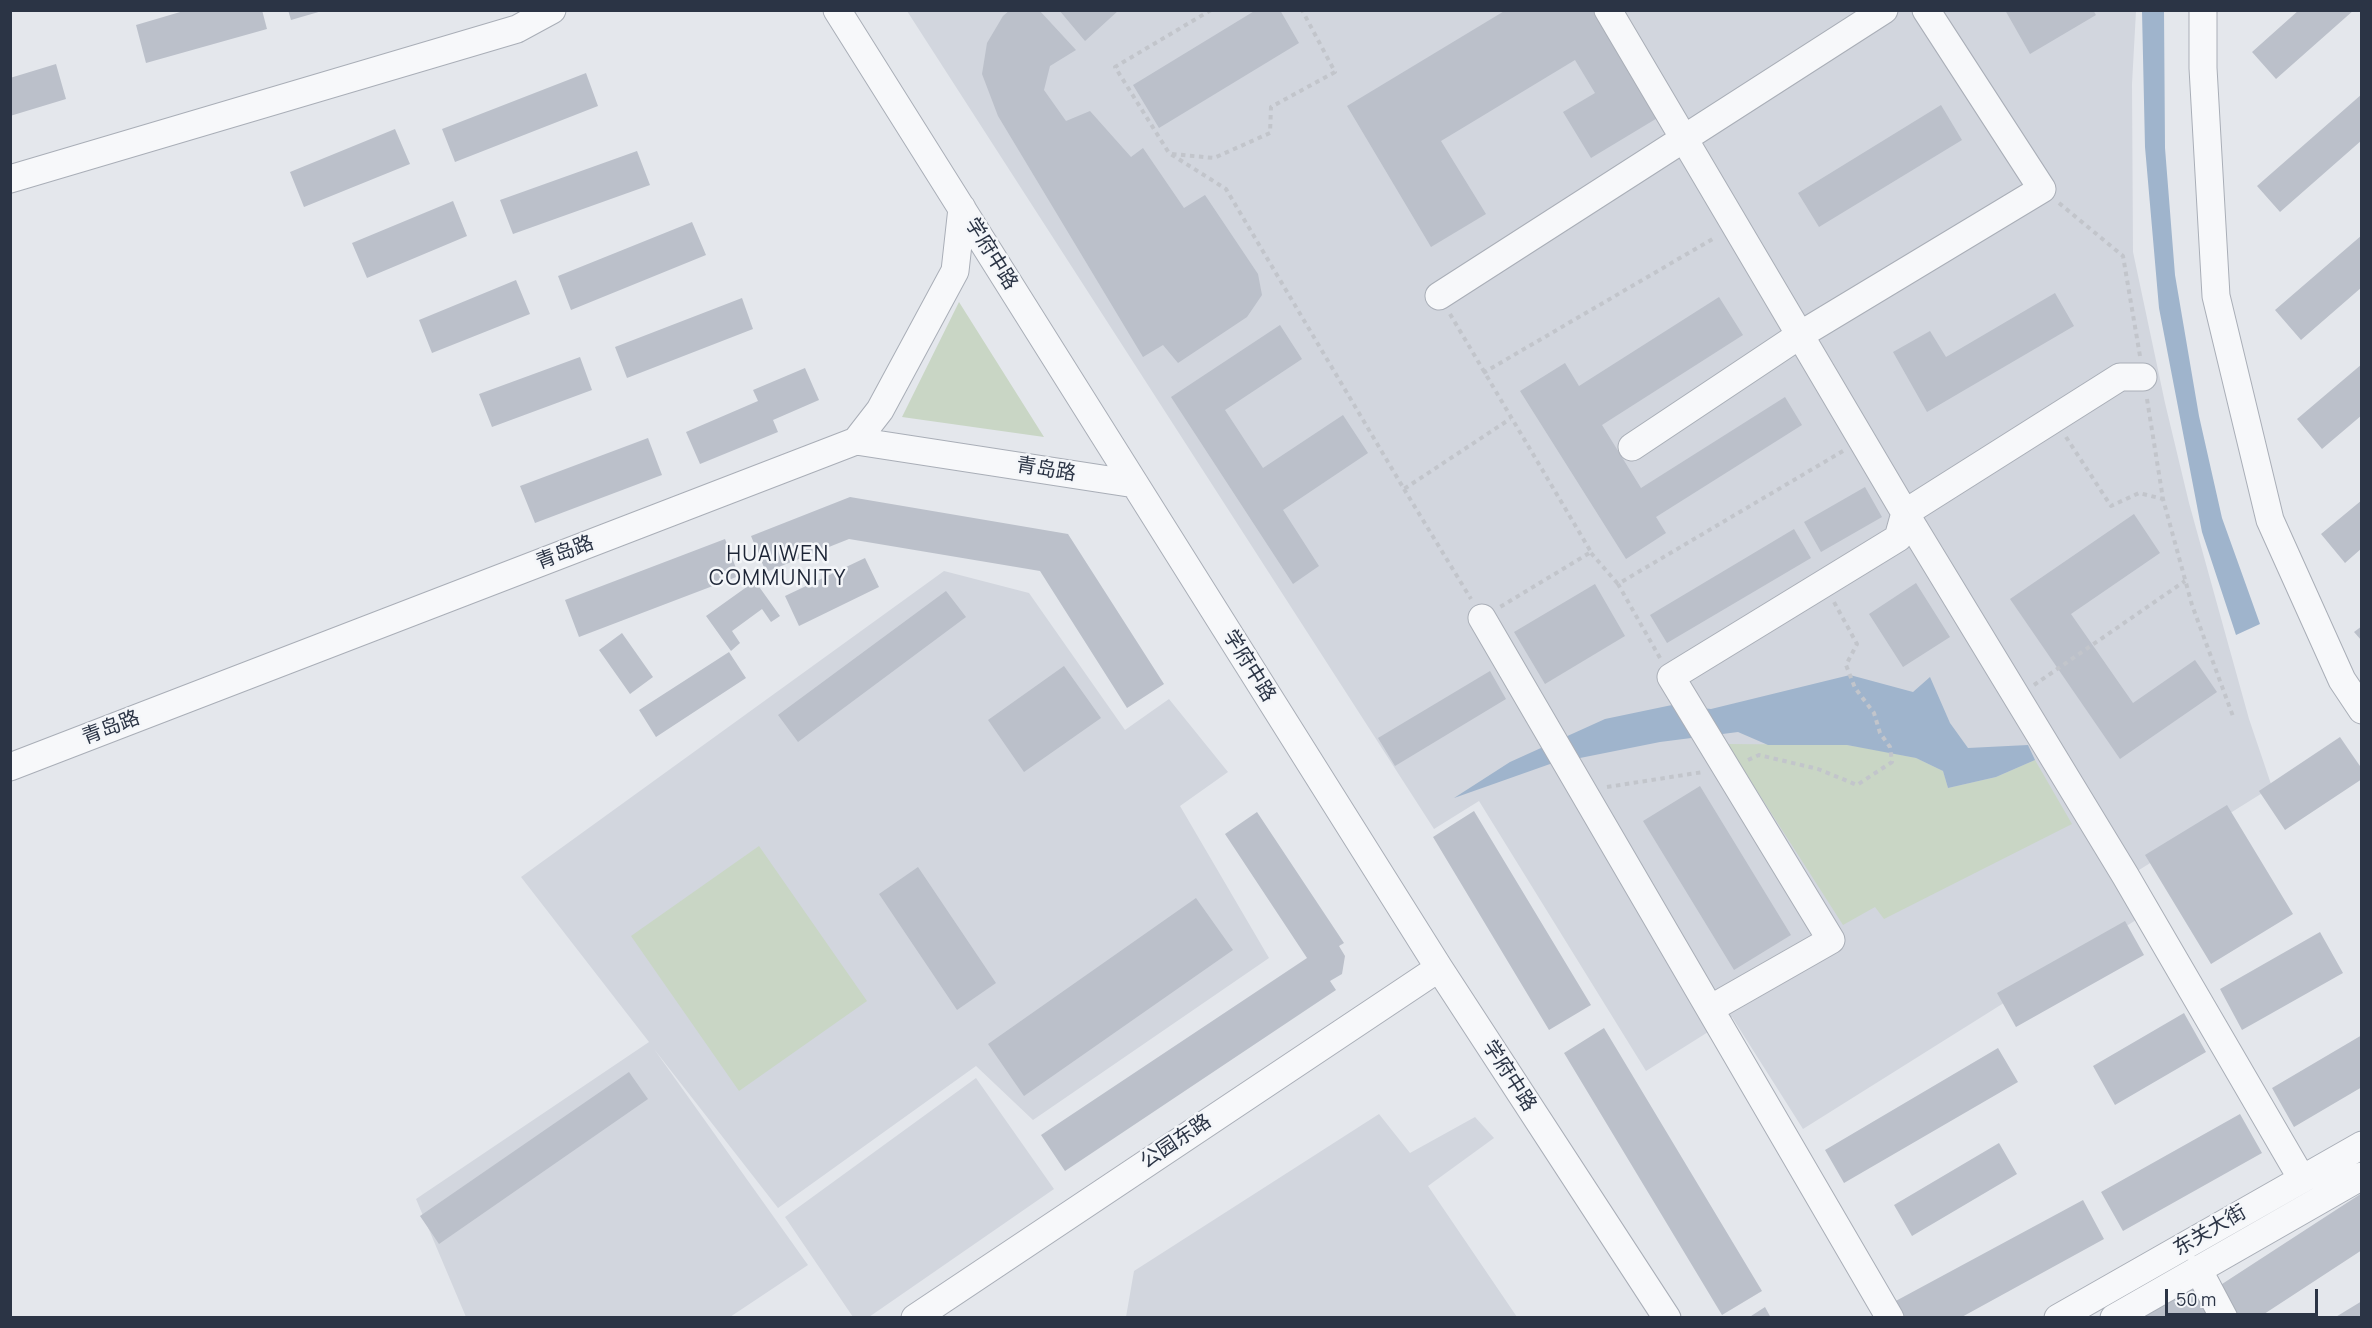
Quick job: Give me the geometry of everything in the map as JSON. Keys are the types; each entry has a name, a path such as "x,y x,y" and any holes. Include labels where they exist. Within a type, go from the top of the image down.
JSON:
{"street":[{"path":"10,179 517,29 552,10"},
{"name":"学府中路","path":"837,10 1439,968 1667,1317"},
{"path":"1608,10 1905,513 2125,875 2302,1179"},
{"path":"1439,296 1884,10"},
{"path":"1632,447 1800,335 2042,189 1926,10"},
{"path":"2203,10 2203,68 2216,296 2271,520 2342,680 2361,710"},
{"path":"856,441 880,410 955,271 962,208"},
{"path":"1710,1009 1831,940 1671,677 1898,538 1905,513 2054,418 2120,377 2143,377"},
{"name":"青岛路","path":"10,767 856,441 1135,484"},
{"path":"1482,618 1890,1317"},
{"name":"公园东路","path":"915,1317 1439,968"},
{"name":"东关大街","path":"2058,1317 2361,1145"},
{"name":"东关大街","path":"2114,1317 2361,1176"},
{"path":"2198,1269 2224,1317"}],"path":[{"path":"1211,10 1115,68 1169,153 1226,189 1482,618 1591,552"},
{"path":"1169,153 1214,158 1270,133 1271,107 1335,72 1302,10"},
{"path":"2042,189 2123,256 2163,499 2192,605 2234,719"},
{"path":"1483,373 1735,225"},
{"path":"1439,296 1510,419 1591,552 1618,584 1671,677"},
{"path":"2054,418 2111,507 2139,493 2163,499"},
{"path":"1404,489 1510,419"},
{"path":"1618,584 1862,440"},
{"path":"2017,697 2185,581"},
{"path":"1583,791 1726,768 1760,755 1818,769 1857,785 1892,762 1890,747 1880,733 1874,713 1856,688 1846,664 1857,644 1824,583"}],"shaded area":[{"path":"907,11 2136,11 2132,84 2133,252 2189,503 2249,719 2272,787 2115,885 2136,920 1803,1129 1732,1017 1646,1071 1479,801 1434,829"},
{"path":"944,571 1029,593 1125,730 1169,699 1228,772 1180,806 1269,958 1033,1120 976,1066 778,1208 654,1049 808,1265 730,1317 466,1317 416,1199 649,1042 521,877"},
{"path":"976,1078 1054,1189 869,1317 853,1317 785,1217"},
{"path":"1379,1114 1410,1153 1475,1117 1494,1138 1428,1186 1517,1317 1126,1317 1134,1271"}],"green space":[{"path":"959,302 1044,437 902,417"},
{"path":"1727,744 1847,745 1877,750 1916,758 1943,771 1948,788 1996,777 2035,760 2072,824 1884,919 1875,907 1843,925"},
{"path":"759,846 867,1001 739,1091 631,936"}],"water":[{"path":"2142,11 2164,11 2165,148 2175,275 2199,416 2222,518 2260,624 2236,635 2202,532 2159,308 2145,147"},
{"path":"1850,675 1913,692 1930,677 1950,723 1968,748 2028,745 2035,760 1996,777 1948,788 1943,771 1916,758 1847,745 1768,745 1738,732 1660,742 1550,764 1454,798 1510,762 1605,719 1672,705 1711,709"}],"building":[{"path":"187,10 262,10 267,29 146,63 136,25"},
{"path":"288,10 322,10 322,11 291,20"},
{"path":"1010,10 1039,10 1076,50 1050,66 1044,90 1066,121 1090,111 1131,157 1143,148 1184,208 1205,195 1258,274 1262,295 1247,317 1178,363 1163,345 1143,357 998,116 982,74 987,43 1003,16"},
{"path":"1059,10 1119,10 1085,41"},
{"path":"1256,10 1280,10 1299,43 1159,128 1133,85"},
{"path":"1506,10 1596,10 1659,117 1591,158 1563,112 1595,93 1575,60 1441,141 1486,214 1431,247 1347,106"},
{"path":"2005,10 2093,10 2096,15 2030,54"},
{"path":"2299,10 2354,10 2276,79 2252,52"},
{"path":"56,64 66,99 10,116 10,78"},
{"path":"586,73 598,106 455,162 442,129"},
{"path":"2362,94 2362,140 2280,212 2257,186"},
{"path":"1941,105 1962,140 1819,227 1798,193"},
{"path":"395,129 410,164 304,207 290,172"},
{"path":"637,151 650,185 513,234 500,200"},
{"path":"453,201 467,236 367,278 352,243"},
{"path":"692,222 706,255 571,310 558,276"},
{"path":"2362,235 2362,287 2301,340 2275,310"},
{"path":"516,280 530,314 432,353 419,320"},
{"path":"2055,293 2074,326 1927,412 1893,352 1930,331 1946,357"},
{"path":"1719,297 1743,335 1602,425 1641,488 1785,397 1802,425 1656,517 1666,533 1626,559 1520,391 1565,363 1579,386"},
{"path":"742,298 753,329 627,378 615,347"},
{"path":"1280,325 1302,359 1225,410 1263,468 1343,415 1368,453 1283,510 1319,566 1293,584 1171,397"},
{"path":"580,357 592,390 492,427 479,394"},
{"path":"2362,364 2362,415 2322,449 2297,419"},
{"path":"805,368 819,400 773,420 778,432 700,464 686,432 758,401 753,390"},
{"path":"648,438 662,475 535,523 520,486"},
{"path":"1865,487 1882,517 1821,552 1804,522"},
{"path":"850,497 1068,534 1164,684 1127,708 1040,571 849,539 766,572 751,536"},
{"path":"2362,500 2362,548 2345,563 2321,534"},
{"path":"2134,514 2160,553 2071,614 2133,703 2195,660 2217,692 2120,759 2010,599"},
{"path":"1794,529 1811,558 1667,643 1650,615"},
{"path":"725,539 739,576 579,637 565,600"},
{"path":"865,558 879,587 799,626 785,596"},
{"path":"755,581 780,616 771,622 762,609 732,631 740,643 731,651 706,616"},
{"path":"1916,583 1950,637 1903,667 1869,614"},
{"path":"1595,584 1625,636 1545,684 1514,632"},
{"path":"946,591 966,617 798,742 778,715"},
{"path":"2362,626 2362,641 2354,632"},
{"path":"622,633 653,677 630,694 599,650"},
{"path":"729,652 746,678 656,737 639,710"},
{"path":"1064,666 1101,718 1024,772 988,720"},
{"path":"1490,671 1506,699 1395,766 1378,738"},
{"path":"2340,737 2362,769 2362,779 2285,830 2259,791"},
{"path":"1700,786 1791,935 1734,970 1643,821"},
{"path":"2227,805 2293,914 2211,964 2145,855"},
{"path":"1474,811 1591,1005 1549,1030 1433,837"},
{"path":"1257,812 1344,943 1339,946 1345,956 1342,974 1330,981 1336,990 1065,1171 1041,1135 1307,958 1225,834"},
{"path":"918,867 996,983 957,1010 879,894"},
{"path":"1196,898 1233,950 1024,1096 988,1044"},
{"path":"2125,921 2144,955 2016,1027 1997,993"},
{"path":"2320,932 2343,973 2242,1030 2220,989"},
{"path":"2184,1013 2206,1052 2115,1105 2093,1066"},
{"path":"1604,1028 1762,1291 1722,1315 1564,1053"},
{"path":"2362,1035 2362,1087 2294,1127 2272,1088"},
{"path":"1998,1048 2018,1082 1844,1183 1825,1150"},
{"path":"629,1072 648,1099 439,1244 420,1216"},
{"path":"2240,1114 2262,1153 2123,1231 2101,1192"},
{"path":"1999,1143 2017,1174 1912,1236 1894,1205"},
{"path":"2362,1193 2362,1250 2258,1318 2239,1318 2219,1286"},
{"path":"2083,1200 2104,1239 1960,1318 1899,1318 1892,1303"},
{"path":"2194,1280 2217,1318 2131,1318"},
{"path":"2362,1301 2362,1318 2334,1318"},
{"path":"1765,1307 1771,1318 1748,1318"}],"district":[{"name":"HUAIWEN COMMUNITY","path":"778,567"}]}
